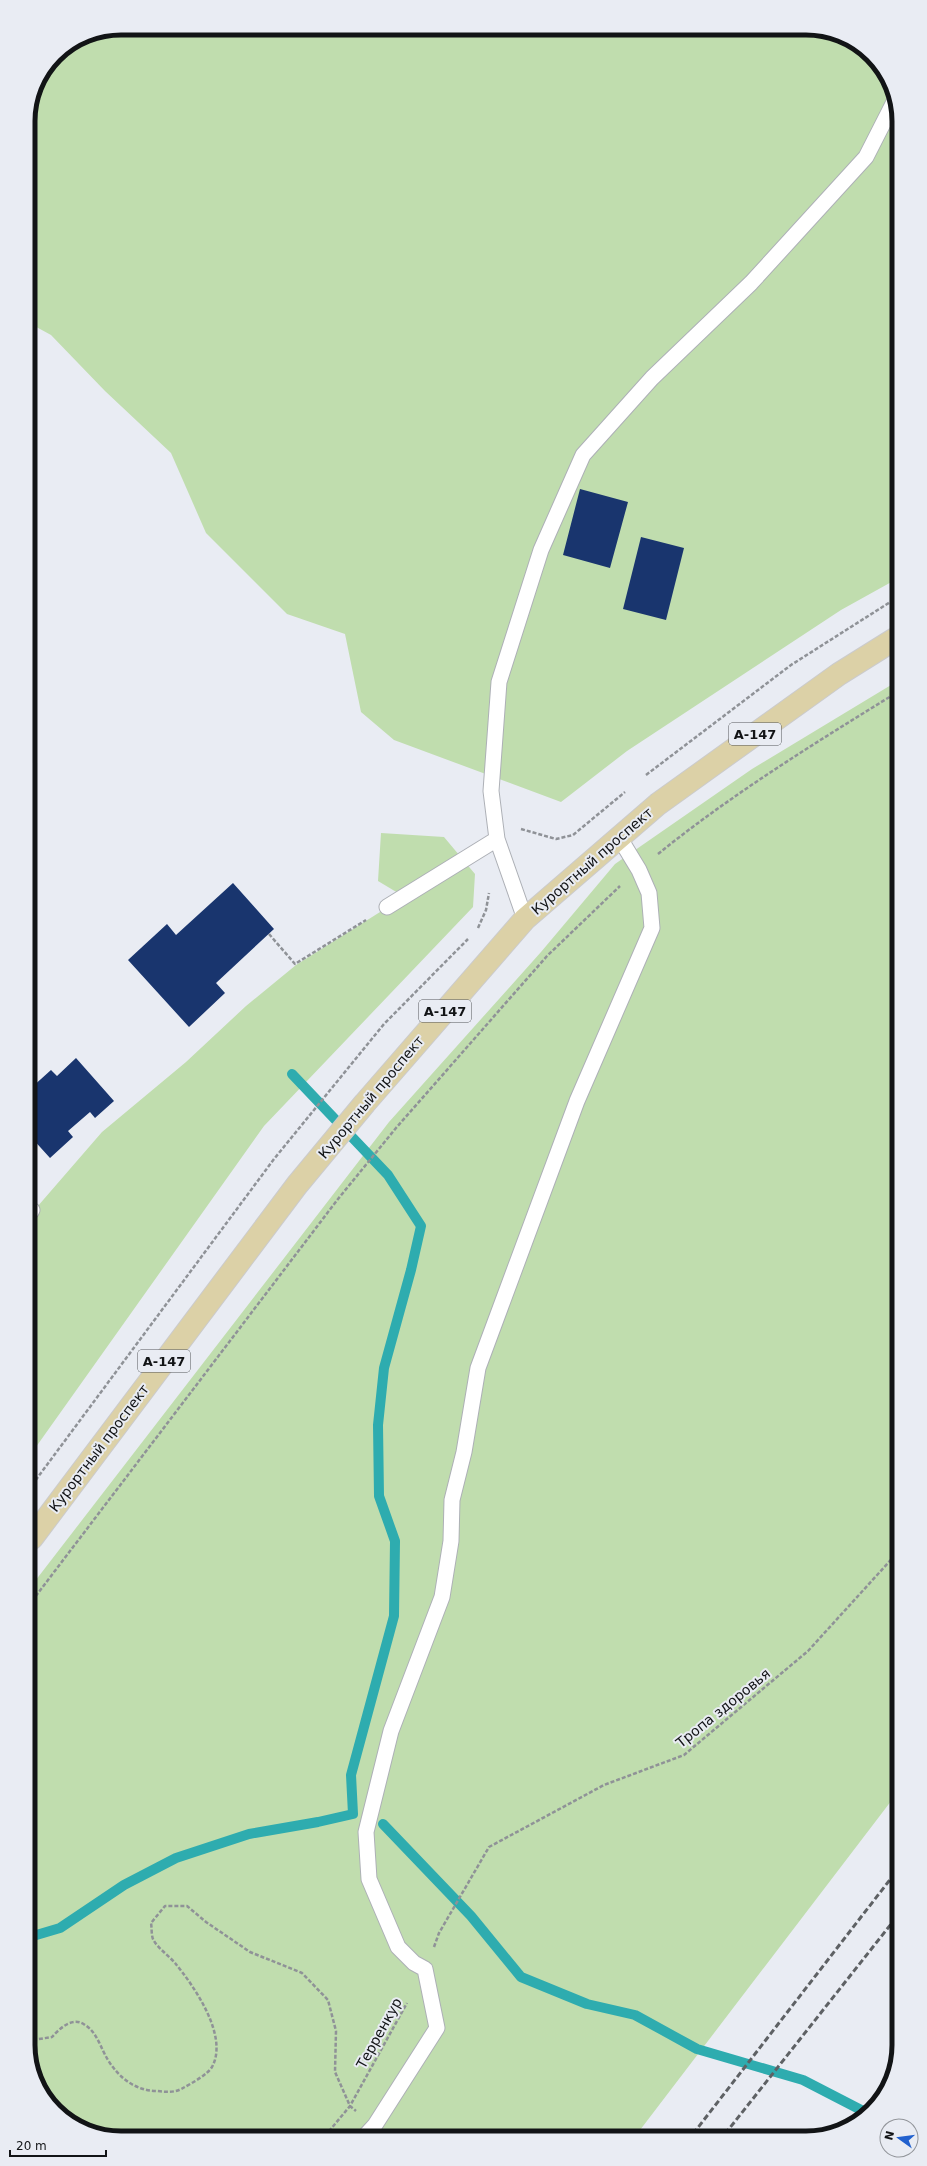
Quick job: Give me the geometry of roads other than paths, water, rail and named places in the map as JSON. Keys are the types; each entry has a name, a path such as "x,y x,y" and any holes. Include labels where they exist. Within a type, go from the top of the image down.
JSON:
{"main road":[{"name":"Курортный проспект","path":"35,1534 297,1185 365,1102 525,919 658,804 832,678 892,641"}],"lane":[{"path":"525,919 498,841 491,791 499,682 541,550 583,455 652,378 751,283 866,157 891,108"},
{"path":"370,2131 437,2028 425,1969 414,1963 398,1947 369,1879 366,1832 391,1731 442,1597 451,1541 452,1500 464,1452 478,1368 577,1101 652,928 649,893 639,870 620,837"},
{"path":"387,907 498,841"}],"waterway":[{"path":"35,1935 60,1928 124,1885 176,1858 249,1834 318,1822 353,1814 351,1775 394,1616 395,1541 379,1496 378,1425 384,1368 411,1270 421,1226 388,1175 292,1074"},
{"path":"383,1824 471,1916 521,1977 587,2004 635,2015 697,2049 803,2080 862,2111"}],"railway":[{"path":"695,2131 892,1877"},
{"path":"727,2131 892,1923"}]}
